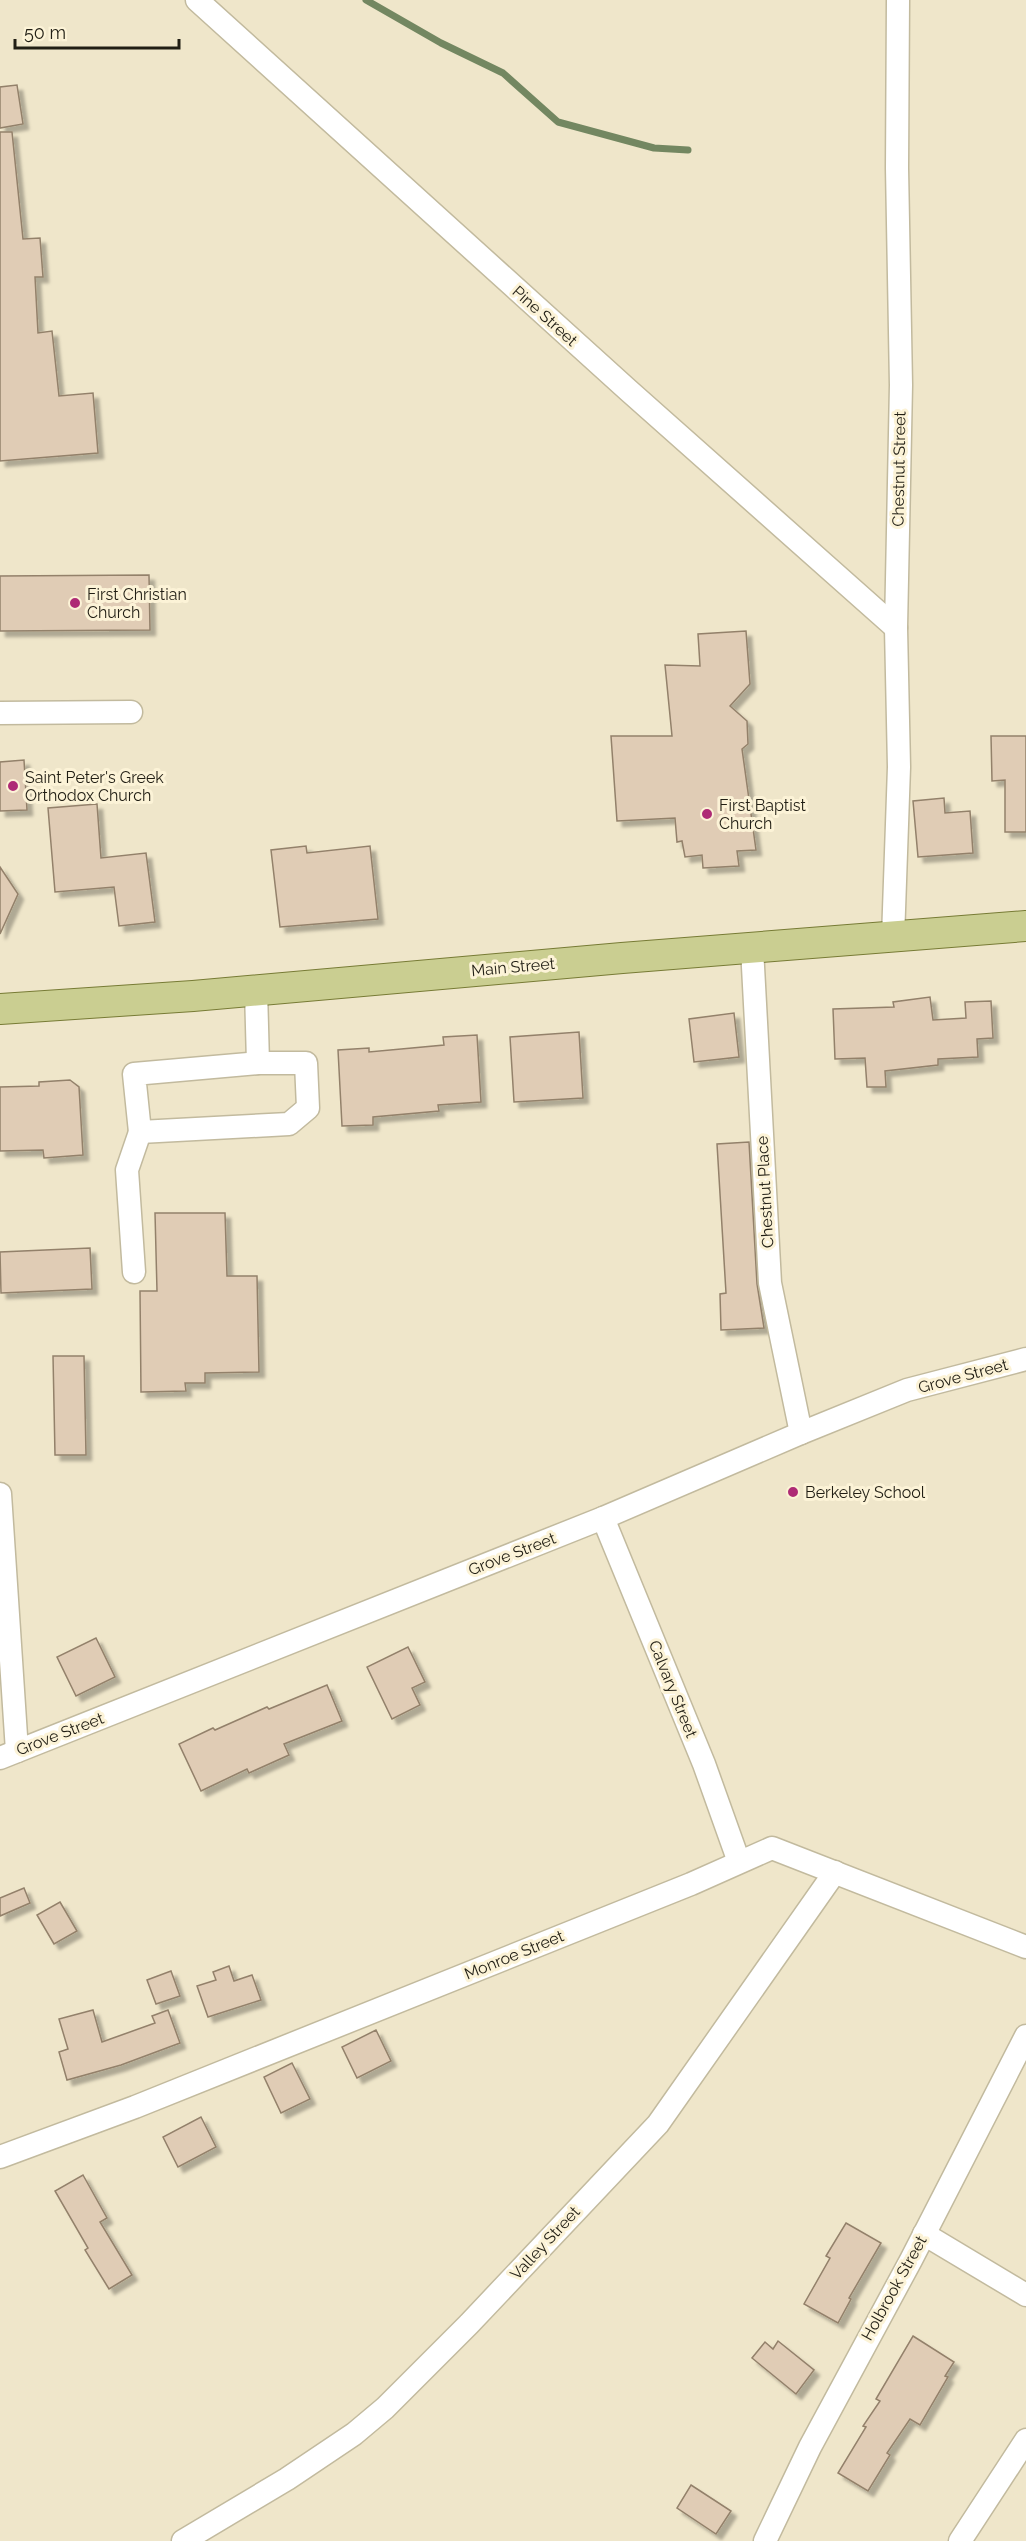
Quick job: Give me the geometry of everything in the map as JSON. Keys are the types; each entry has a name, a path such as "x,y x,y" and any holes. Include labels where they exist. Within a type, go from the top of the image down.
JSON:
{"main road":[{"name":"Main Street","path":"0,1009 1026,926"}],"street":[{"name":"Pine Street","path":"197,0 567,336 896,628"},
{"name":"Chestnut Street","path":"893,938 899,767 896,628 901,385 897,168 898,0"},
{"path":"0,713 131,712"},
{"name":"Chestnut Place","path":"752,948 770,1283 801,1433"},
{"path":"256,990 258,1063"},
{"path":"134,1272 128,1170 140,1132 134,1074 258,1063 306,1063 308,1108 289,1124 140,1132"},
{"name":"Grove Street","path":"9,1755 603,1518 907,1390 1026,1359"},
{"path":"0,1494 9,1755"},
{"name":"Calvary Street","path":"603,1518 704,1764 739,1862"},
{"name":"Monroe Street","path":"0,2157 158,2098 669,1893 772,1848 1026,1947"},
{"name":"Valley Street","path":"183,2541 287,2479 354,2434 385,2409 469,2324 658,2124 835,1872"},
{"name":"Holbrook Street","path":"765,2541 810,2447 924,2234 1026,2036"},
{"path":"924,2234 1026,2295"},
{"path":"960,2541 1026,2439"}],"building":[{"path":"17,85 23,124 0,128 0,87"},
{"path":"0,132 12,132 23,239 40,238 43,277 35,277 38,333 52,331 59,396 93,393 98,453 0,461"},
{"name":"First Christian Church","path":"149,575 150,630 0,631 0,576"},
{"path":"746,631 750,684 730,706 747,721 748,744 742,749 756,850 737,851 739,866 703,868 702,855 685,857 682,841 677,842 675,818 617,821 611,736 672,736 665,665 700,666 698,634"},
{"path":"991,736 1026,736 1026,832 1005,832 1005,780 992,781"},
{"name":"Saint Peter's Greek Orthodox Church","path":"24,760 27,810 0,811 0,762"},
{"path":"944,798 945,813 970,811 973,853 918,857 913,801"},
{"path":"97,804 101,858 146,853 155,922 119,926 114,887 55,892 48,808"},
{"path":"306,846 307,853 370,846 378,919 280,927 271,850"},
{"path":"0,867 18,894 0,934"},
{"path":"930,997 933,1020 966,1018 965,1002 991,1001 993,1038 977,1039 978,1057 938,1059 938,1065 885,1071 886,1087 867,1087 865,1058 835,1059 833,1009 894,1007 893,1002"},
{"path":"734,1013 739,1057 694,1062 689,1019"},
{"path":"579,1032 583,1098 514,1102 510,1037"},
{"path":"477,1035 481,1102 438,1105 439,1111 373,1117 373,1125 342,1126 338,1050 369,1048 369,1052 444,1045 443,1037"},
{"path":"70,1080 79,1087 83,1155 44,1158 43,1150 0,1151 0,1087 39,1086 39,1082"},
{"path":"749,1142 757,1284 764,1328 721,1330 720,1294 726,1293 717,1144"},
{"path":"155,1213 225,1213 227,1276 257,1276 259,1372 205,1373 205,1383 185,1383 186,1391 141,1392 140,1291 157,1291"},
{"path":"90,1248 92,1289 1,1293 0,1252"},
{"path":"53,1356 84,1356 86,1455 55,1455"},
{"path":"96,1638 115,1677 76,1696 57,1657"},
{"path":"408,1647 425,1682 412,1688 420,1705 392,1719 367,1667"},
{"path":"327,1685 342,1721 284,1744 289,1755 249,1773 247,1769 201,1791 179,1744 213,1728 215,1730 267,1707 269,1709"},
{"path":"24,1888 30,1903 0,1916 0,1898"},
{"path":"60,1902 77,1931 54,1944 37,1915"},
{"path":"229,1966 234,1981 252,1975 261,2000 208,2017 197,1986 216,1980 213,1972"},
{"path":"171,1971 180,1996 156,2004 147,1980"},
{"path":"93,2010 102,2042 155,2023 152,2016 168,2010 180,2043 121,2065 67,2080 59,2052 68,2049 59,2019"},
{"path":"376,2030 391,2061 357,2078 342,2047"},
{"path":"292,2063 310,2099 281,2113 264,2077"},
{"path":"201,2117 216,2147 178,2167 163,2137"},
{"path":"83,2175 107,2218 100,2222 132,2275 109,2289 85,2250 88,2248 55,2191"},
{"path":"846,2223 881,2243 849,2298 851,2299 838,2323 804,2304 830,2258 826,2256"},
{"path":"913,2336 954,2362 945,2376 948,2377 920,2425 910,2419 887,2453 890,2455 868,2491 838,2473 866,2427 863,2426 880,2401 876,2399"},
{"path":"778,2341 814,2370 796,2394 752,2358 765,2342 773,2349"},
{"path":"691,2485 731,2511 716,2534 677,2508"}],"waterway":[{"path":"366,0 441,43 503,73 558,122 654,148 688,150"}],"place":[{"name":"First Christian Church","path":"75,603"},
{"name":"Saint Peter's Greek Orthodox Church","path":"13,786"},
{"name":"First Baptist Church","path":"707,814"},
{"name":"Berkeley School","path":"793,1492"}]}
